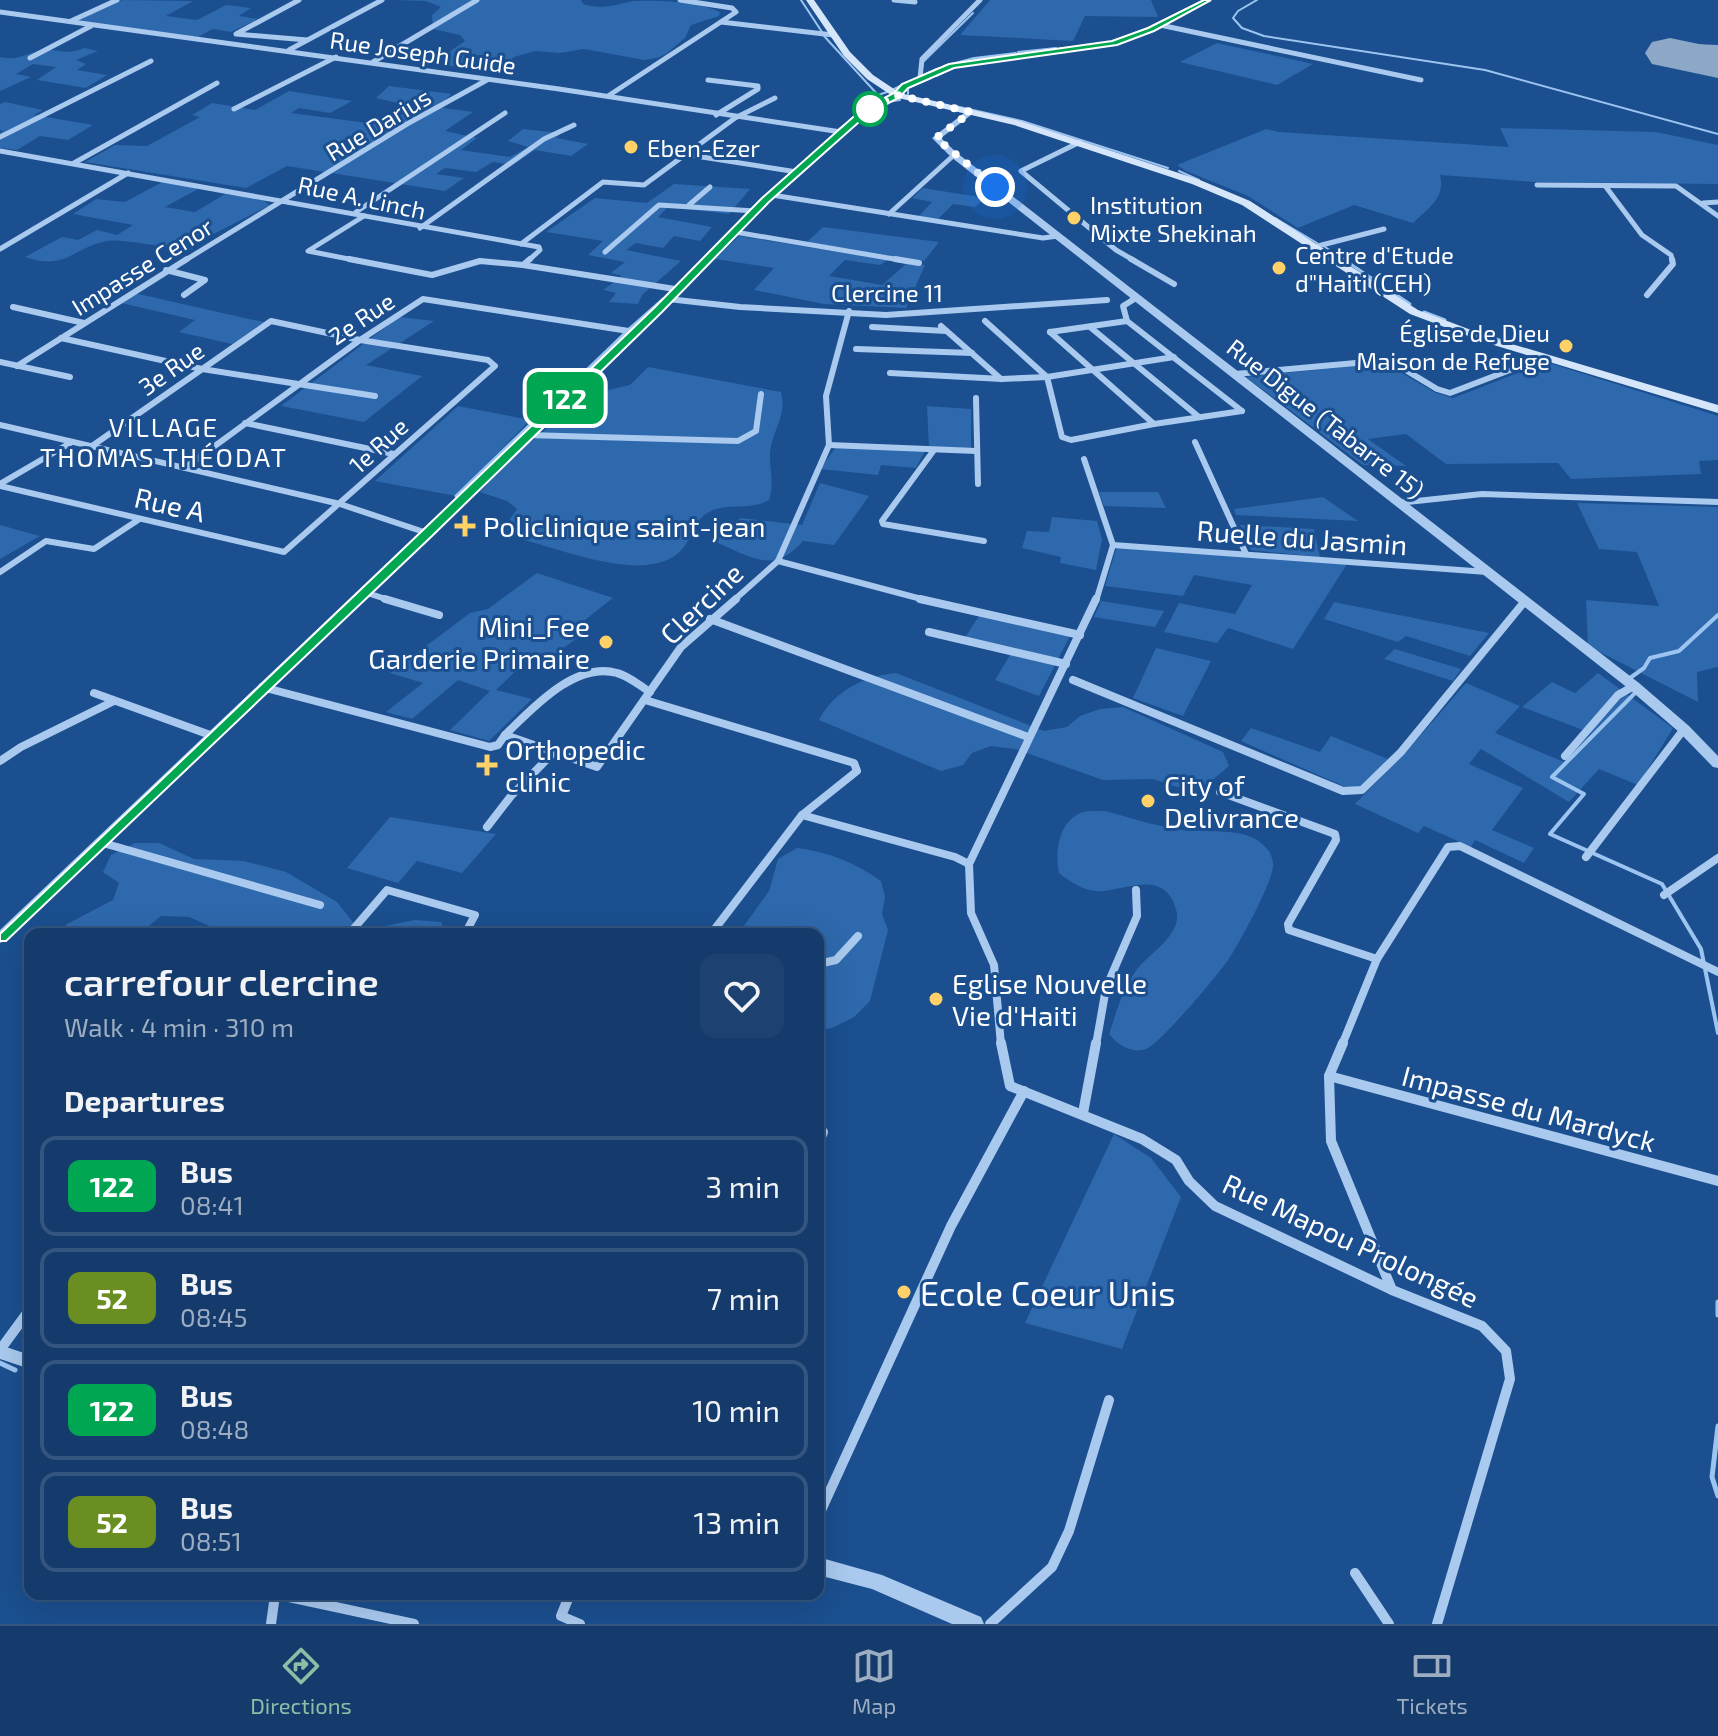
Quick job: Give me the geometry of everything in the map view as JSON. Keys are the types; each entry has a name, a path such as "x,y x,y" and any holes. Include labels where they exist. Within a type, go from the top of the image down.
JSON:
{"main road":[{"path":"810,0 833,35 879,86 897,95 1080,142 1184,177 1246,203 1414,312 1491,341 1718,409"}],"street":[{"path":"68,22 117,0"},
{"path":"221,42 299,0"},
{"path":"289,50 382,0"},
{"path":"372,62 477,0"},
{"path":"607,97 736,10 680,0"},
{"path":"894,0 915,2"},
{"path":"920,78 922,59 980,0"},
{"path":"0,938 427,533 635,332 793,172 865,112 920,78 978,60 1114,43 1160,25 1207,0"},
{"name":"Rue Joseph Guide","path":"0,12 289,50 841,132"},
{"path":"720,22 833,35"},
{"path":"1160,25 1421,80"},
{"path":"30,58 92,26"},
{"path":"236,34 307,40"},
{"path":"234,109 336,57"},
{"path":"0,137 151,61"},
{"name":"Rue Darius","path":"287,200 407,124 487,80"},
{"path":"708,80 758,86 758,89 715,115"},
{"path":"73,164 217,83"},
{"path":"521,244 603,182 644,185 735,118 775,98"},
{"path":"889,214 954,155 936,138 971,112"},
{"path":"356,212 505,113"},
{"path":"420,228 544,139 574,125"},
{"path":"1080,142 1021,171 1116,250 1174,284"},
{"name":"Rue A. Linch","path":"0,151 356,212 420,228 521,244"},
{"path":"683,154 793,172"},
{"name":"Rue Digue (Tabarre 15)","path":"954,155 1637,689 1684,729 1718,764"},
{"path":"0,249 129,173"},
{"path":"1537,185 1676,186 1718,216"},
{"path":"689,205 710,187"},
{"path":"1606,187 1642,235 1671,255 1673,264 1647,295"},
{"path":"772,195 1043,238 1058,236"},
{"name":"Impasse Cenor","path":"17,366 166,270 287,200"},
{"path":"1702,203 1718,202"},
{"path":"605,252 657,205 755,211"},
{"path":"364,216 308,251 432,275 480,261 523,265 672,292"},
{"path":"1314,247 1384,229"},
{"path":"735,232 919,263"},
{"path":"521,244 540,249 523,265"},
{"path":"166,270 205,280 184,295"},
{"name":"Clercine 11","path":"672,292 740,307 886,315 1107,300"},
{"path":"985,321 1047,377 1062,437 1071,440 1242,411 1127,321 1123,306 1136,298"},
{"name":"2e Rue","path":"186,467 415,303 431,299 635,332"},
{"path":"13,307 84,323"},
{"name":"Clercine","path":"554,752 597,767 681,647 778,561 829,445 826,396 849,311"},
{"name":"3e Rue","path":"92,446 271,321 360,340"},
{"path":"1127,321 1049,333 1154,424"},
{"path":"872,327 944,328 1002,379"},
{"path":"1090,327 1199,417"},
{"path":"61,338 202,369 375,396"},
{"name":"1e Rue","path":"284,552 495,366 494,363 360,340"},
{"path":"856,349 972,353"},
{"path":"890,373 1002,379 1047,377 1174,357"},
{"path":"1235,374 1389,360 1437,389 1450,393 1544,357"},
{"path":"0,362 70,377"},
{"path":"527,435 738,441 756,431 761,394"},
{"path":"976,398 978,484"},
{"path":"245,423 394,454"},
{"path":"0,425 340,504 427,533"},
{"path":"0,485 73,441"},
{"path":"1195,442 1246,554"},
{"path":"829,445 976,451"},
{"path":"934,450 882,521 883,524 984,541"},
{"path":"824,1503 906,1330 951,1226 1024,1091 1010,1086 998,1030 994,965 971,913 969,864 1096,600 1113,545 1084,459"},
{"name":"Rue A","path":"0,485 284,552"},
{"path":"1397,503 1482,494 1718,502"},
{"path":"0,572 46,541 94,549 138,520"},
{"name":"Ruelle du Jasmin","path":"1113,545 1488,572"},
{"path":"778,561 909,596 1080,635"},
{"path":"364,592 439,615"},
{"path":"1073,680 1352,792 1362,790 1401,752 1525,601"},
{"path":"710,619 1028,737"},
{"path":"929,632 1066,664"},
{"path":"262,687 490,747 498,745 540,703 576,678 591,673 615,672 647,696 854,763 857,771 802,815 716,928"},
{"path":"1565,756 1618,695 1637,689"},
{"path":"94,693 213,736"},
{"path":"0,761 21,747 114,701"},
{"path":"1586,857 1684,729"},
{"path":"487,827 554,752 505,735"},
{"path":"1220,792 1335,834 1336,840 1288,924 1289,930 1377,959"},
{"path":"802,815 955,857 969,864"},
{"path":"103,843 320,905"},
{"path":"1392,1290 1331,1141 1329,1076 1377,959 1448,847 1460,846 1718,972"},
{"path":"1664,895 1718,858"},
{"path":"354,928 387,890 475,915 468,928"},
{"path":"1083,1113 1106,988 1137,916 1136,890"},
{"path":"824,964 835,962 858,936"},
{"name":"Impasse du Mardyck","path":"1329,1076 1718,1181"},
{"name":"Rue Mapou Prolongée","path":"1024,1091 1142,1139 1176,1160 1189,1181 1215,1206 1392,1290 1482,1326 1506,1351 1510,1379 1437,1624"},
{"path":"24,1317 0,1351 24,1360"},
{"path":"990,1624 1052,1567 1069,1531 1109,1400"},
{"path":"824,1568 887,1585 974,1624"},
{"path":"1355,1573 1389,1624"},
{"path":"271,1624 274,1600"},
{"path":"299,1600 414,1624"},
{"path":"568,1600 561,1616 580,1624"}],"shaded area":[{"path":"122,0 193,1 166,16 197,20 226,5 251,8 239,16 258,19 231,32 213,29 198,37 76,21"},
{"path":"395,0 581,0 583,4 602,7 633,1 665,1 689,3 720,12 719,16 691,25 685,38 657,58 644,60 584,49 560,53 535,51 514,57 504,66 480,71 433,63 465,41 460,35 433,29 432,15 441,7 426,1"},
{"path":"990,0 1151,0 1158,17 1085,16 1073,41 960,35"},
{"path":"1217,43 1313,64 1277,85 1180,62"},
{"path":"84,48 98,51 76,60 86,64 77,70 107,75 86,88 37,80 56,67 33,64 16,74 31,77 0,91 0,57 16,58 44,50 71,52"},
{"path":"389,86 452,94 437,107 473,112 445,131 477,138 461,150 510,157 528,147 508,141 523,129 561,133 556,138 588,144 571,156 535,150 513,165 493,162 476,172 445,168 436,174 464,178 445,191 287,166 246,188 85,162 115,145 147,146 200,117 192,115 212,103 255,110 289,91 352,101 330,113 299,108 291,113 383,125 415,107 376,98"},
{"path":"5,102 43,110 34,115 93,125 68,140 40,136 17,150 0,148 0,133 3,131 0,130 0,104"},
{"path":"1500,128 1656,132 1718,145 1718,184 1536,182 1440,175 1438,196 1413,223 1354,205 1298,228 1248,196 1177,165 1266,129 1509,147"},
{"path":"164,181 198,189 165,207 195,212 225,194 261,199 270,205 198,242 189,251 114,240 95,244 60,260 39,261 25,257 62,237 78,240 97,230 117,235 133,225 73,214 96,199 125,202"},
{"path":"674,184 750,189 729,214 668,207 658,217 712,227 700,241 674,236 663,248 636,243 626,250 681,261 642,295 638,304 609,302 616,293 603,290 622,276 611,273 625,262 588,255 603,241 546,232 595,198 647,203"},
{"path":"923,188 985,198 975,207 953,204 938,219 919,216 932,202 912,198"},
{"path":"823,227 939,242 924,261 806,243"},
{"path":"739,236 888,260 880,265 845,260 829,276 882,285 907,263 925,265 906,308 824,304 754,290 774,268 715,259"},
{"path":"134,293 264,322 232,344 179,332 195,320 121,303"},
{"path":"399,317 434,321 366,365 422,376 364,422 281,406"},
{"path":"1546,362 1718,416 1718,460 1699,461 1701,474 1571,479 1558,463 1446,464 1406,434 1368,439 1406,466 1363,465 1246,377 1384,363 1436,393 1453,398"},
{"path":"648,367 781,392 782,412 770,449 772,485 769,500 709,512 698,521 686,545 676,555 642,565 578,556 520,539 507,530 517,509 507,501 480,492 512,457 583,399 630,385"},
{"path":"458,406 530,420 456,496 375,481"},
{"path":"927,406 971,409 971,448 929,448"},
{"path":"836,447 925,451 916,468 881,465 878,475 820,469"},
{"path":"820,483 869,496 834,545 803,541 781,558 760,560 711,540 741,518 802,525"},
{"path":"1099,492 1158,492 1166,508 1104,506"},
{"path":"1323,497 1358,521 1236,515 1234,509"},
{"path":"1577,503 1718,507 1718,667 1697,672 1698,702 1588,646 1586,600 1659,606 1637,552 1599,549"},
{"path":"1052,517 1097,521 1102,539 1096,570 1060,563 1061,557 1022,548 1027,531 1049,532"},
{"path":"0,525 40,536 0,559"},
{"path":"1240,525 1314,529 1320,557 1251,550"},
{"path":"1117,546 1347,564 1293,649 1228,628 1217,643 1164,632 1179,603 1235,614 1252,585 1194,575 1183,596 1105,586"},
{"path":"537,573 613,598 576,627 588,630 547,660 531,656 496,690 532,699 489,741 450,730 490,691 458,680 412,719 386,712 423,683 390,673 470,613 488,609"},
{"path":"1101,601 1164,611 1155,627 1094,617"},
{"path":"1334,602 1489,633 1470,656 1406,636 1398,642 1324,619"},
{"path":"979,616 1070,636 1039,696 995,680 1010,655 962,642"},
{"path":"1156,648 1211,661 1183,716 1133,698"},
{"path":"1395,649 1461,669 1453,681 1384,659"},
{"path":"896,673 1044,731 1067,727 1080,716 1100,709 1123,707 1223,752 1229,766 1203,788 1177,787 1153,779 1103,780 1015,749 991,746 972,753 963,765 941,771 819,720 833,701 851,687"},
{"path":"1598,673 1673,728 1638,785 1599,769 1569,802 1481,749 1469,764 1523,788 1492,830 1534,848 1524,863 1475,840 1471,847 1424,826 1418,833 1355,804 1406,752 1466,683 1520,706 1495,733 1564,762 1591,733 1522,707 1552,682 1575,693"},
{"path":"1251,728 1320,752 1331,736 1388,759 1360,789 1350,789 1241,741"},
{"path":"1105,811 1187,831 1249,836 1268,850 1273,863 1261,900 1228,960 1175,1023 1153,1044 1140,1050 1125,1048 1109,1034 1130,979 1175,927 1176,909 1171,897 1155,886 1092,890 1074,884 1059,873 1058,848 1066,825 1081,813"},
{"path":"390,817 496,834 462,873 417,861 398,883 347,868"},
{"path":"135,843 159,843 194,859 244,861 286,872 337,902 358,928 214,928 189,917 161,916 146,928 63,928 113,900 119,883 103,872 111,855"},
{"path":"797,848 820,852 861,868 881,881 885,897 882,914 888,930 870,1001 854,1017 832,1028 824,1029 824,928 742,928 769,891 778,859"},
{"path":"415,920 441,922 443,928 375,928"},
{"path":"1114,1134 1151,1158 1181,1197 1122,1349 1025,1323"}],"waterway":[{"path":"801,0 822,32"},
{"path":"1257,0 1238,11 1233,18 1242,28 1264,36 1485,70 1718,134"},
{"path":"922,63 973,13"},
{"path":"824,36 878,95"},
{"path":"1018,52 1056,48"},
{"path":"1031,55 1068,52"},
{"path":"944,66 974,58 1016,53"},
{"path":"936,76 951,69"},
{"path":"908,94 908,88 931,78"},
{"path":"894,89 904,84"},
{"path":"878,95 887,92"},
{"path":"839,129 876,102 878,95"},
{"path":"887,102 900,100"},
{"path":"955,106 1022,121 1168,168"},
{"path":"1179,171 1199,180"},
{"path":"737,225 748,212"},
{"path":"1275,218 1317,243"},
{"path":"1325,247 1343,259"},
{"path":"1343,259 1410,304"},
{"path":"629,329 663,299"},
{"path":"1424,312 1445,320"},
{"path":"456,496 626,332"},
{"path":"1483,335 1509,343"},
{"path":"1630,678 1644,668 1650,658 1679,651 1718,615"},
{"path":"1636,692 1552,777 1584,794 1550,834 1662,884 1701,949 1718,1033"},
{"path":"1718,1302 1718,1315"},
{"path":"0,1363 15,1370"},
{"path":"1718,1426 1712,1477 1718,1496"}],"taxiway":[{"path":"1718,51 1694,50 1680,55 1689,65 1718,71"}],"runway":[{"path":"1670,53 1718,63"}],"bus line":[{"name":"122","path":"0,938 620,348 766,200 865,112 897,95 905,86 952,66 1114,43 1151,29 1207,0"}],"place":[{"name":"Eben-Ezer","path":"631,147"},
{"name":"Institution Mixte Shekinah","path":"1074,218"},
{"name":"Centre d'Etude d\"Haiti (CEH)","path":"1279,268"},
{"name":"Église de Dieu Maison de Refuge","path":"1566,346"},
{"name":"Policlinique saint-jean","path":"465,526"},
{"name":"Mini_Fee Garderie Primaire","path":"606,642"},
{"name":"Orthopedic clinic","path":"487,765"},
{"name":"City of Delivrance","path":"1148,801"},
{"name":"Eglise Nouvelle Vie d'Haiti","path":"936,999"},
{"name":"Ecole Coeur Unis","path":"904,1292"}],"district":[{"name":"VILLAGE THOMAS THÉODAT","path":"164,441"}],"route":[{"path":"870,109 865,112 897,95 971,112 936,138 995,187"}]}
